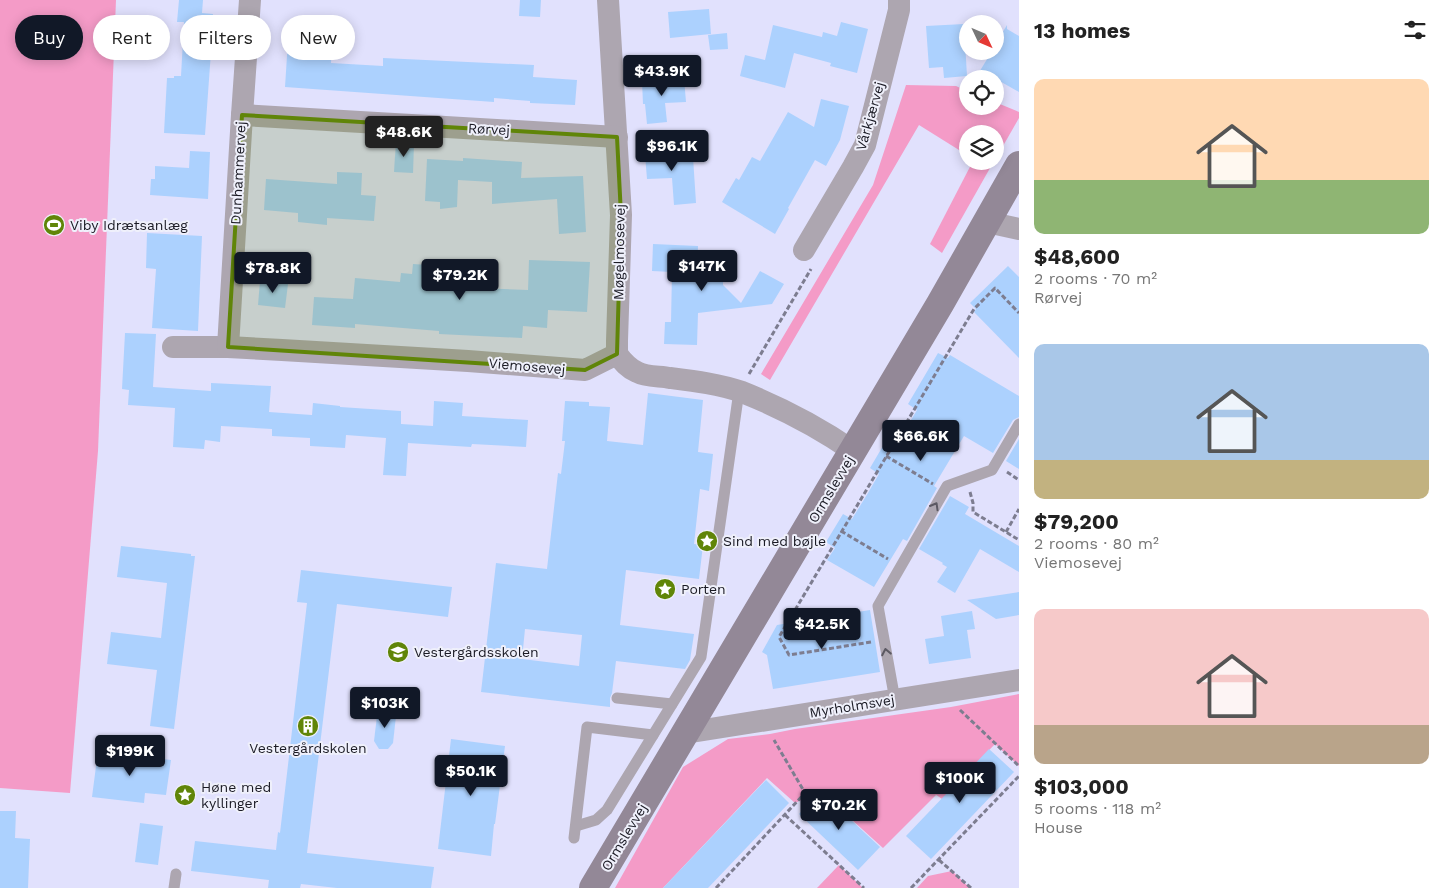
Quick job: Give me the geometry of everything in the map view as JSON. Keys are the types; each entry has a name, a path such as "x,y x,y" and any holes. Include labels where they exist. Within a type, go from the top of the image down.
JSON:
{"street":[{"name":"Dunhammervej","path":"228,347 250,0"},
{"name":"Møgelmosevej","path":"608,0 621,215 618,354"},
{"name":"Vårkjærvej","path":"804,250 854,167 865,145 899,10 899,0"},
{"name":"Rørvej","path":"242,115 617,137"},
{"name":"Ormslevvej","path":"593,888 853,451 1019,165"},
{"path":"987,222 1019,229"},
{"name":"Viemosevej","path":"173,347 228,347 585,370 618,354"},
{"path":"618,354 626,366 639,374 702,382 739,392 790,412 853,451"},
{"name":"Myrholmsvej","path":"685,733 1019,680"}],"lane":[{"path":"653,735 587,727 575,832 596,820 607,810 701,657 739,392"},
{"path":"895,700 878,606 947,486 992,470 1019,424"},
{"path":"617,698 672,704"},
{"path":"174,888 176,874"}],"path":[{"path":"884,640 789,655 779,637 974,309 995,288 1019,313"},
{"path":"886,456 944,491"},
{"path":"967,479 973,503 972,512 1019,540"},
{"path":"1006,532 1019,509"},
{"path":"842,531 900,566"},
{"path":"947,692 954,704 1019,766"},
{"path":"716,888 806,793 762,721"},
{"path":"911,888 1019,776"},
{"path":"785,815 864,888"},
{"path":"939,860 971,888"}],"highlighted area":[{"path":"242,115 617,137 621,215 617,354 585,370 228,347"}],"shaded area":[{"name":"Viby Idrætsanlæg","path":"0,0 116,0 115,15 93,15 93,60 114,60 98,451 70,793 0,788"},
{"path":"906,85 959,87 959,115 1004,115 1004,106 1019,112 1019,118 1004,144 1004,125 959,125 959,150 919,125 770,380 761,374 873,185"},
{"path":"968,170 989,170 942,253 930,244"},
{"path":"1019,694 1019,766 995,744 942,799 935,794 883,848 820,791 795,803 767,778 663,888 615,888 683,767 728,739 951,707"},
{"path":"839,865 863,888 817,888"},
{"path":"952,871 970,888 917,888 928,876"}],"building":[{"path":"179,0 203,0 202,13 213,14 180,15 180,22 177,22"},
{"path":"520,0 541,0 540,17 519,16"},
{"path":"709,9 711,34 670,38 668,12"},
{"path":"841,22 868,29 857,73 830,66 831,63 794,53 785,88 740,76 745,55 765,60 773,25 822,37 823,32 837,36"},
{"path":"959,24 959,60 966,60 967,70 959,70 959,77 944,78 943,67 929,68 926,26"},
{"path":"1007,25 1007,29 1019,36 1019,92 1004,84 1004,70 980,70 987,60 1004,60 1004,30"},
{"path":"727,33 728,49 710,50 708,35"},
{"path":"383,58 534,65 533,77 577,80 575,105 530,103 530,101 494,98 494,102 285,87 287,60 331,60 331,63 383,66"},
{"path":"182,60 210,60 205,135 164,133 167,78 181,76"},
{"path":"684,78 686,102 665,103 667,122 647,124 645,104 643,104 642,81"},
{"path":"821,99 849,106 840,140 826,166 815,160 775,234 722,202 736,178 739,180 752,157 760,161 788,112 814,127"},
{"path":"396,141 414,144 413,173 394,172"},
{"path":"662,141 664,159 693,157 696,203 674,205 672,178 647,179 644,142"},
{"path":"190,151 210,152 208,199 150,195 151,179 155,179 155,166 189,168"},
{"path":"463,158 522,162 521,178 583,176 586,232 559,234 557,199 492,204 492,182 458,180 457,207 440,209 440,202 425,201 427,159 463,161"},
{"path":"337,172 362,173 361,195 376,196 374,221 327,218 327,225 298,222 298,213 264,210 266,179 337,184"},
{"path":"147,233 202,236 198,331 152,328 156,269 146,268"},
{"path":"653,244 698,246 697,274 723,275 723,285 741,303 760,271 784,284 772,304 698,313 697,345 664,344 665,322 671,322 672,272 652,271"},
{"path":"529,260 590,262 587,312 548,310 547,328 523,326 522,338 439,334 439,331 355,324 355,328 312,325 314,297 353,299 355,278 400,282 401,273 412,274 413,264 457,267 457,275 481,276 480,288 528,290"},
{"path":"1008,266 1019,277 1019,358 974,312 976,309 970,303"},
{"path":"260,281 288,284 285,308 258,305"},
{"path":"125,333 156,334 153,387 211,391 211,383 271,386 269,412 312,415 313,403 340,407 401,411 401,424 433,426 434,401 463,403 462,416 528,420 526,447 472,444 471,447 408,443 406,476 383,475 386,438 346,435 345,448 310,446 310,438 272,436 272,429 221,426 220,442 205,440 204,449 173,447 175,408 128,405 129,390 122,389"},
{"path":"938,353 948,358 950,355 1019,396 1019,417 1013,420 993,453 964,436 934,486 937,488 907,541 903,539 874,587 827,560 835,548 826,542 843,514 852,519 868,493 879,474 870,468 890,434 899,440 917,410 908,404"},
{"path":"648,393 703,400 698,452 713,454 709,491 700,489 694,544 703,545 699,579 626,570 620,625 694,634 690,660 685,669 616,661 610,707 481,692 496,563 547,569 558,473 561,474 565,441 562,441 565,401 589,402 589,406 610,407 607,441 643,445","holes":["525,629 582,635 579,666 522,659"]},
{"path":"1019,439 1019,469 1006,461"},
{"path":"950,496 969,507 965,514 1019,546 1019,572 980,549 955,593 937,582 947,567 919,549"},
{"path":"121,546 195,556 174,729 150,726 157,670 107,664 111,632 161,638 167,583 117,577"},
{"name":"Vestergårdskolen","path":"301,570 452,587 448,617 337,604 307,853 434,867 431,888 337,888 301,884 300,888 268,888 269,880 191,871 195,841 276,850 278,832 280,833 307,603 297,602"},
{"path":"1019,592 1019,615 996,619 967,600"},
{"path":"870,610 880,672 773,689 767,655 762,652 777,625"},
{"path":"972,611 975,629 967,630 971,658 929,664 925,639 944,636 941,616"},
{"path":"382,708 392,709 396,716 393,743 388,749 379,749 374,741 377,716"},
{"path":"451,739 505,746 491,856 438,849"},
{"path":"989,749 1014,772 931,859 906,836"},
{"path":"98,751 171,760 166,795 145,793 144,803 92,797"},
{"path":"766,780 789,803 708,888 663,888"},
{"path":"820,791 880,847 858,870 799,814"},
{"path":"0,811 16,811 15,838 30,839 28,888 0,888"},
{"path":"140,823 163,826 158,865 135,862"}],"place":[{"name":"Viby Idrætsanlæg","path":"54,225"},
{"name":"Sind med bøjle","path":"707,541"},
{"name":"Porten","path":"665,589"},
{"name":"Vestergårdsskolen","path":"398,652"},
{"name":"Vestergårdskolen","path":"308,726"},
{"name":"Høne med kyllinger","path":"185,795"}]}
